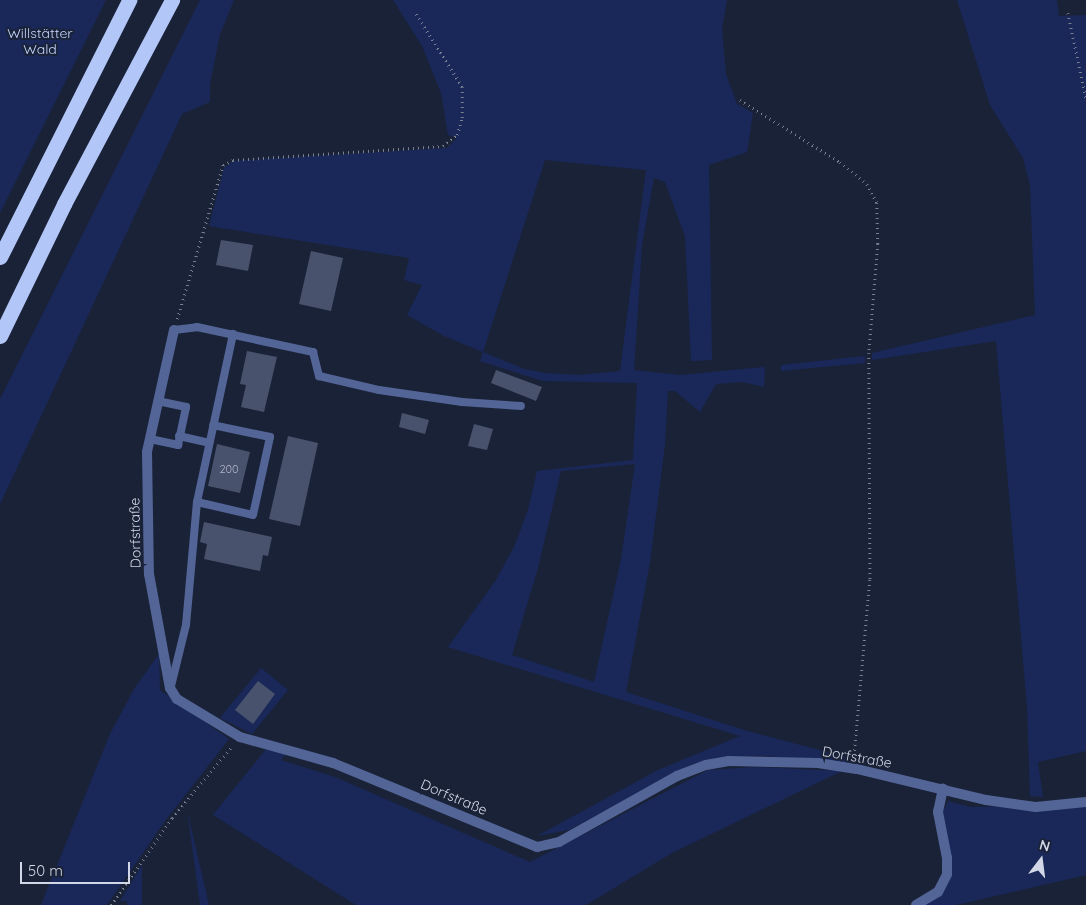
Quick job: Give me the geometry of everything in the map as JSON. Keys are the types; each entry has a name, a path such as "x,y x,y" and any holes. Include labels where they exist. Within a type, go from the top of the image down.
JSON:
{"highway":[{"path":"0,257 129,0"},
{"path":"0,336 64,204 172,0"}],"street":[{"name":"Dorfstraße","path":"174,330 147,452 149,574 170,688 177,699 240,737 333,763 537,847 559,842 677,776 706,765 729,761 818,763 986,800 1036,806 1086,802"},
{"path":"916,905 938,892 947,874 947,858 938,812 943,789"}],"lane":[{"path":"174,330 197,326 314,352 319,376 379,390 462,402 521,406"},
{"path":"170,688 186,625 196,502 233,334"},
{"path":"150,439 178,445 186,407 158,401"},
{"path":"196,502 253,515 256,505 270,437 213,425"},
{"path":"179,436 209,443"}],"path":[{"path":"174,330 223,165 233,160 443,146 457,136 462,118 462,87 415,13"},
{"path":"1068,13 1086,98"},
{"path":"740,100 840,162 867,184 877,203 878,244 869,353 869,589 853,754"},
{"path":"111,905 172,818 240,737"}],"green space":[{"name":"Willstätter Wald","path":"0,0 106,0 0,213"},
{"path":"200,0 234,0 220,34 210,84 210,102 182,114 0,504 0,399"},
{"path":"393,0 727,0 722,29 726,74 737,104 753,113 747,152 709,165 712,360 691,361 685,236 665,182 654,178 642,245 634,370 680,375 765,367 764,387 742,382 716,384 700,412 675,391 668,391 665,444 650,562 626,692 744,730 849,758 849,764 767,756 728,756 693,764 569,830 537,836 658,770 740,736 448,647 496,580 514,547 528,510 537,471 633,460 637,383 543,381 480,361 483,352 444,336 407,315 422,285 404,280 409,258 209,226 224,168 233,161 447,148 457,138 448,135 441,93 422,46","holes":["545,160 646,170 620,371 579,375 545,373 524,369 483,352","635,464 621,559 594,682 512,655 538,568 561,471"]},
{"path":"957,0 1057,0 1059,16 1086,15 1086,751 1038,762 1043,797 1030,796 1027,707 996,341 872,360 872,353 1035,315 1030,185 1023,158 990,105"},
{"path":"865,356 865,363 781,371 781,365"},
{"path":"159,654 160,690 229,739 165,821 107,905 41,905 110,734 134,689"},
{"path":"261,668 288,690 252,734 220,718"},
{"path":"266,749 286,754 281,760 335,777 530,862 708,770 755,767 842,771 672,853 586,905 356,905 213,815"},
{"path":"948,801 970,807 1086,805 1086,875 956,905 921,905 948,879 942,815"},
{"path":"187,810 209,905 200,905"},
{"path":"142,865 142,905 127,905 127,901 120,901"}],"building":[{"path":"221,240 253,245 248,271 216,265"},
{"path":"311,251 343,258 331,311 299,304"},
{"path":"247,351 277,357 264,412 241,407 246,385 240,384"},
{"path":"496,370 542,387 536,401 491,383"},
{"path":"402,413 429,420 425,434 399,427"},
{"path":"474,424 493,429 487,450 468,446"},
{"path":"288,436 318,443 300,526 269,519"},
{"path":"217,444 250,452 240,493 208,486"},
{"path":"204,522 272,537 268,556 263,555 260,571 204,559 207,544 200,542"},
{"path":"258,681 275,694 253,724 235,710"}]}
